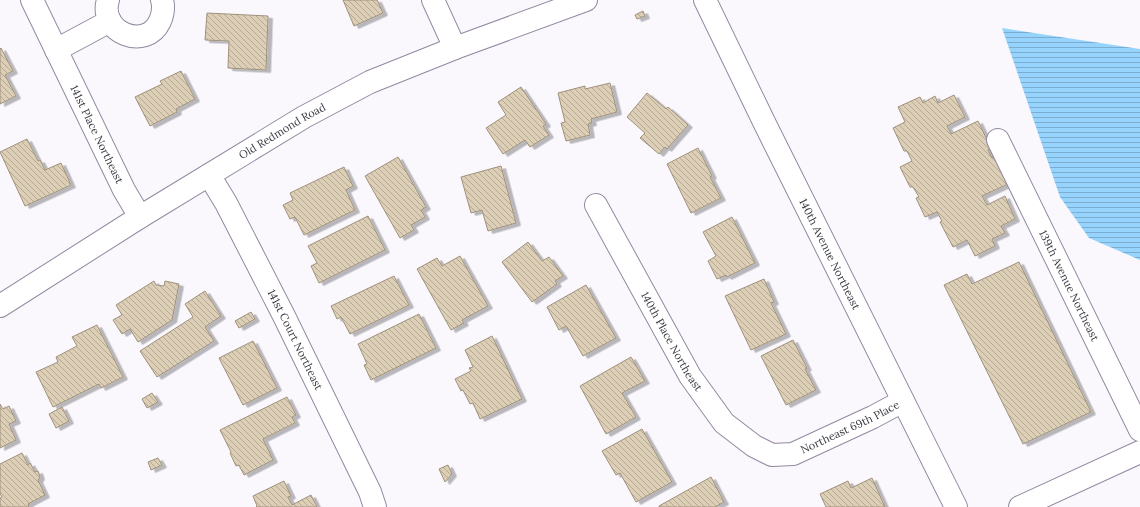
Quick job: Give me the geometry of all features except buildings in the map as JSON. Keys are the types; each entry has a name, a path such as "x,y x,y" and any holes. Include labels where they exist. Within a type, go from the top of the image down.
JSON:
{"street":[{"name":"141st Place Northeast","path":"32,0 124,190 140,217"},
{"path":"108,0 107,12 110,21 116,29 124,35 134,37 144,36 159,24 163,14 162,0"},
{"path":"434,0 455,48"},
{"name":"Old Redmond Road","path":"0,306 140,217 304,117 370,82 455,48 586,0"},
{"name":"140th Avenue Northeast","path":"705,0 764,122 956,507"},
{"path":"56,50 110,21"},
{"name":"139th Avenue Northeast","path":"998,140 1140,430"},
{"name":"141st Court Northeast","path":"209,175 226,203 284,316 370,492 375,507"},
{"name":"140th Place Northeast","path":"596,205 690,376 724,423 754,446 772,455"},
{"name":"Northeast 69th Place","path":"772,455 793,454 873,417 903,401"},
{"path":"1020,507 1140,452"}],"water":[{"path":"1002,28 1140,49 1140,260 1089,238 1060,197"}]}
